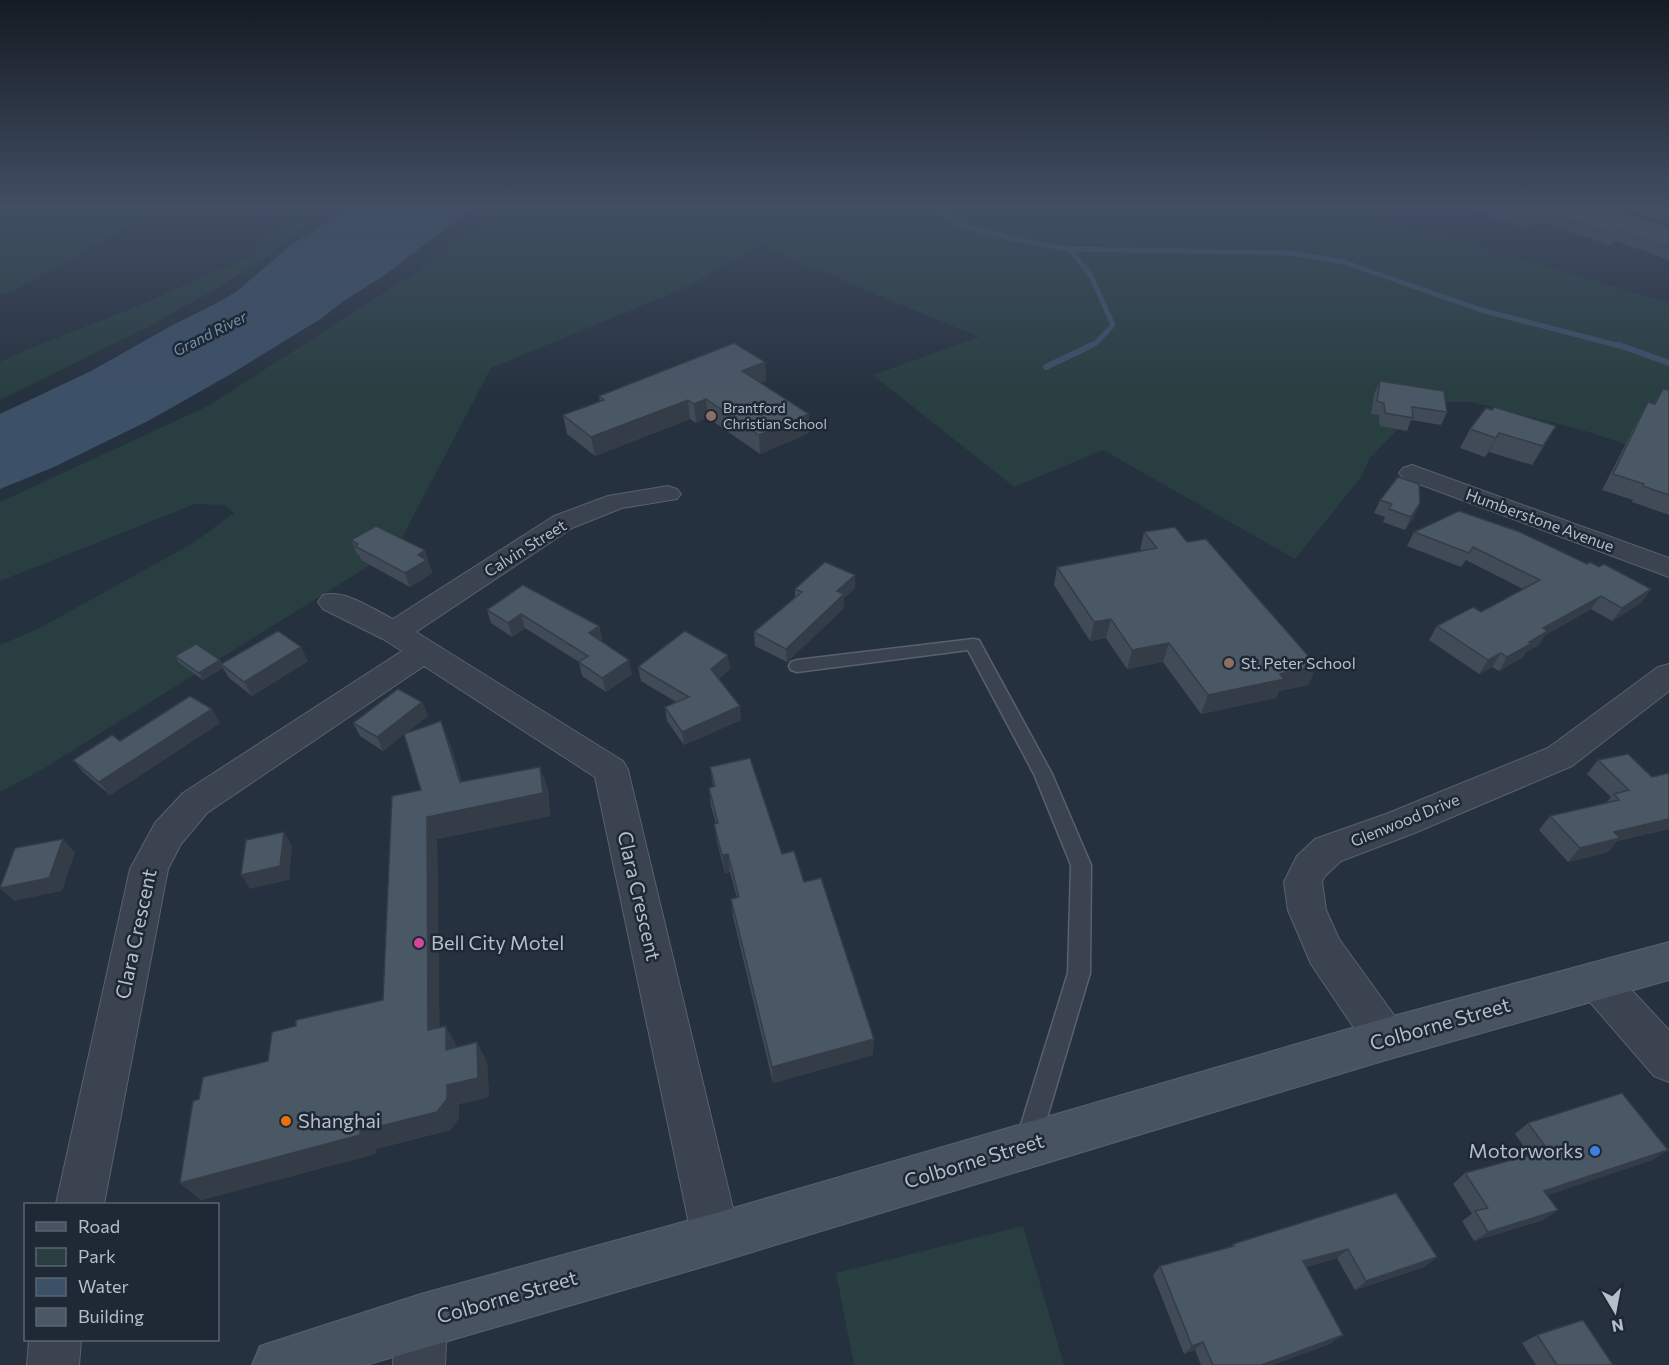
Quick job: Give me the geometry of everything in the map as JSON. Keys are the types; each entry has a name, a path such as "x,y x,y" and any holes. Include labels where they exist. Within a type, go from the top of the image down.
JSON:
{"main road":[{"name":"Colborne Street","path":"279,1365 420,1343 716,1238 1386,1039 1669,961"}],"street":[{"name":"Humberstone Avenue","path":"1412,473 1669,568"},
{"name":"Calvin Street","path":"408,642 563,522 617,501 668,494"},
{"name":"Clara Crescent","path":"333,602 408,642 611,770 716,1238"},
{"name":"Clara Crescent","path":"80,1203 149,868 159,845 173,823 195,803 408,642"},
{"name":"Glenwood Drive","path":"1386,1039 1324,951 1307,910 1303,882 1310,867 1328,850 1399,824 1560,757 1669,675"},
{"path":"1597,981 1669,1061"},
{"path":"52,1365 55,1341"}],"lane":[{"path":"797,666 973,644 1043,774 1081,865 1079,973 1026,1146"}],"green space":[{"path":"0,270 52,270 14,290 0,295"},
{"path":"220,270 247,270 150,326 0,400 0,362 131,309"},
{"path":"420,270 717,270 680,290 491,368 396,549 43,769 0,792 0,645 38,629 193,543 234,513 225,505 195,504 0,581 0,502 208,406"},
{"path":"817,270 1557,270 1669,303 1669,458 1585,431 1472,402 1434,402 1409,418 1369,459 1362,476 1295,559 1103,450 1014,487 873,375 979,337"},
{"path":"1023,1226 1064,1365 854,1365 836,1273"}],"water":[{"name":"Grand River","path":"262,270 392,270 322,318 231,374 148,421 54,467 0,489 0,414 91,371 236,292"}],"building":[{"path":"734,343 765,362 742,371 809,414 759,435 706,399 694,404 688,400 591,437 563,415 604,400 599,396"},
{"path":"1380,381 1444,391 1447,412 1412,407 1413,418 1385,413 1384,403 1377,401"},
{"path":"1663,389 1669,390 1669,495 1613,474 1648,402 1655,404"},
{"path":"1494,407 1556,426 1543,446 1499,433 1496,438 1470,429 1486,408 1492,410"},
{"path":"1398,477 1419,484 1420,503 1411,517 1389,509 1392,504 1380,500"},
{"path":"1459,511 1520,532 1587,564 1590,562 1599,567 1604,564 1651,589 1622,608 1601,596 1543,628 1548,631 1529,642 1532,643 1507,657 1501,653 1488,660 1437,626 1473,607 1481,612 1540,580 1473,547 1469,553 1414,532"},
{"path":"376,526 425,550 418,555 427,560 405,573 355,546 358,544 351,540"},
{"path":"1175,527 1187,542 1206,539 1317,666 1280,674 1284,679 1208,695 1169,643 1132,650 1111,619 1094,622 1057,567 1157,548 1144,532"},
{"path":"825,562 855,575 837,591 844,594 786,649 754,632 802,592 795,589"},
{"path":"523,585 599,626 589,633 629,660 602,678 579,662 588,656 521,614 508,623 487,610"},
{"path":"278,631 301,647 244,682 221,664"},
{"path":"685,631 728,655 711,669 740,706 682,732 665,707 689,697 638,667"},
{"path":"196,644 220,660 199,673 175,656"},
{"path":"398,689 422,702 377,737 353,723"},
{"path":"190,696 212,709 99,782 73,760 112,735 120,741"},
{"path":"441,721 460,782 540,767 543,793 427,817 428,1030 446,1026 446,1050 477,1042 478,1078 447,1085 447,1099 437,1112 360,1131 360,1135 180,1183 193,1101 199,1099 203,1077 268,1061 272,1032 296,1026 296,1020 383,1000 392,796 421,790 404,734"},
{"path":"1628,754 1652,777 1669,773 1669,819 1614,832 1620,838 1580,848 1550,816 1619,800 1614,794 1629,790 1598,760"},
{"path":"750,758 782,854 794,851 804,882 821,878 874,1039 772,1067 731,899 739,897 728,854 722,855 714,824 718,823 709,788 715,786 710,767"},
{"path":"284,832 280,866 241,875 246,840"},
{"path":"63,839 49,878 0,888 15,848"},
{"path":"1622,1093 1668,1150 1544,1191 1558,1210 1488,1232 1475,1211 1488,1208 1465,1173 1548,1150 1528,1123"},
{"path":"1396,1193 1437,1257 1366,1281 1348,1249 1303,1261 1343,1335 1261,1365 1213,1365 1203,1342 1192,1346 1160,1266 1234,1246 1233,1244"},
{"path":"1583,1320 1613,1365 1557,1365 1537,1335"}],"waterway":[{"path":"1086,270 1113,325 1092,345"},
{"path":"1366,270 1481,310 1624,347"},
{"path":"1046,367 1092,345"},
{"path":"1088,347 1092,345"},
{"path":"1619,345 1669,363"}],"place":[{"name":"Brantford Christian School","path":"711,416"},
{"name":"St. Peter School","path":"1229,663"},
{"name":"Bell City Motel","path":"419,943"},
{"name":"Shanghai","path":"286,1121"},
{"name":"Motorworks","path":"1595,1151"}]}
